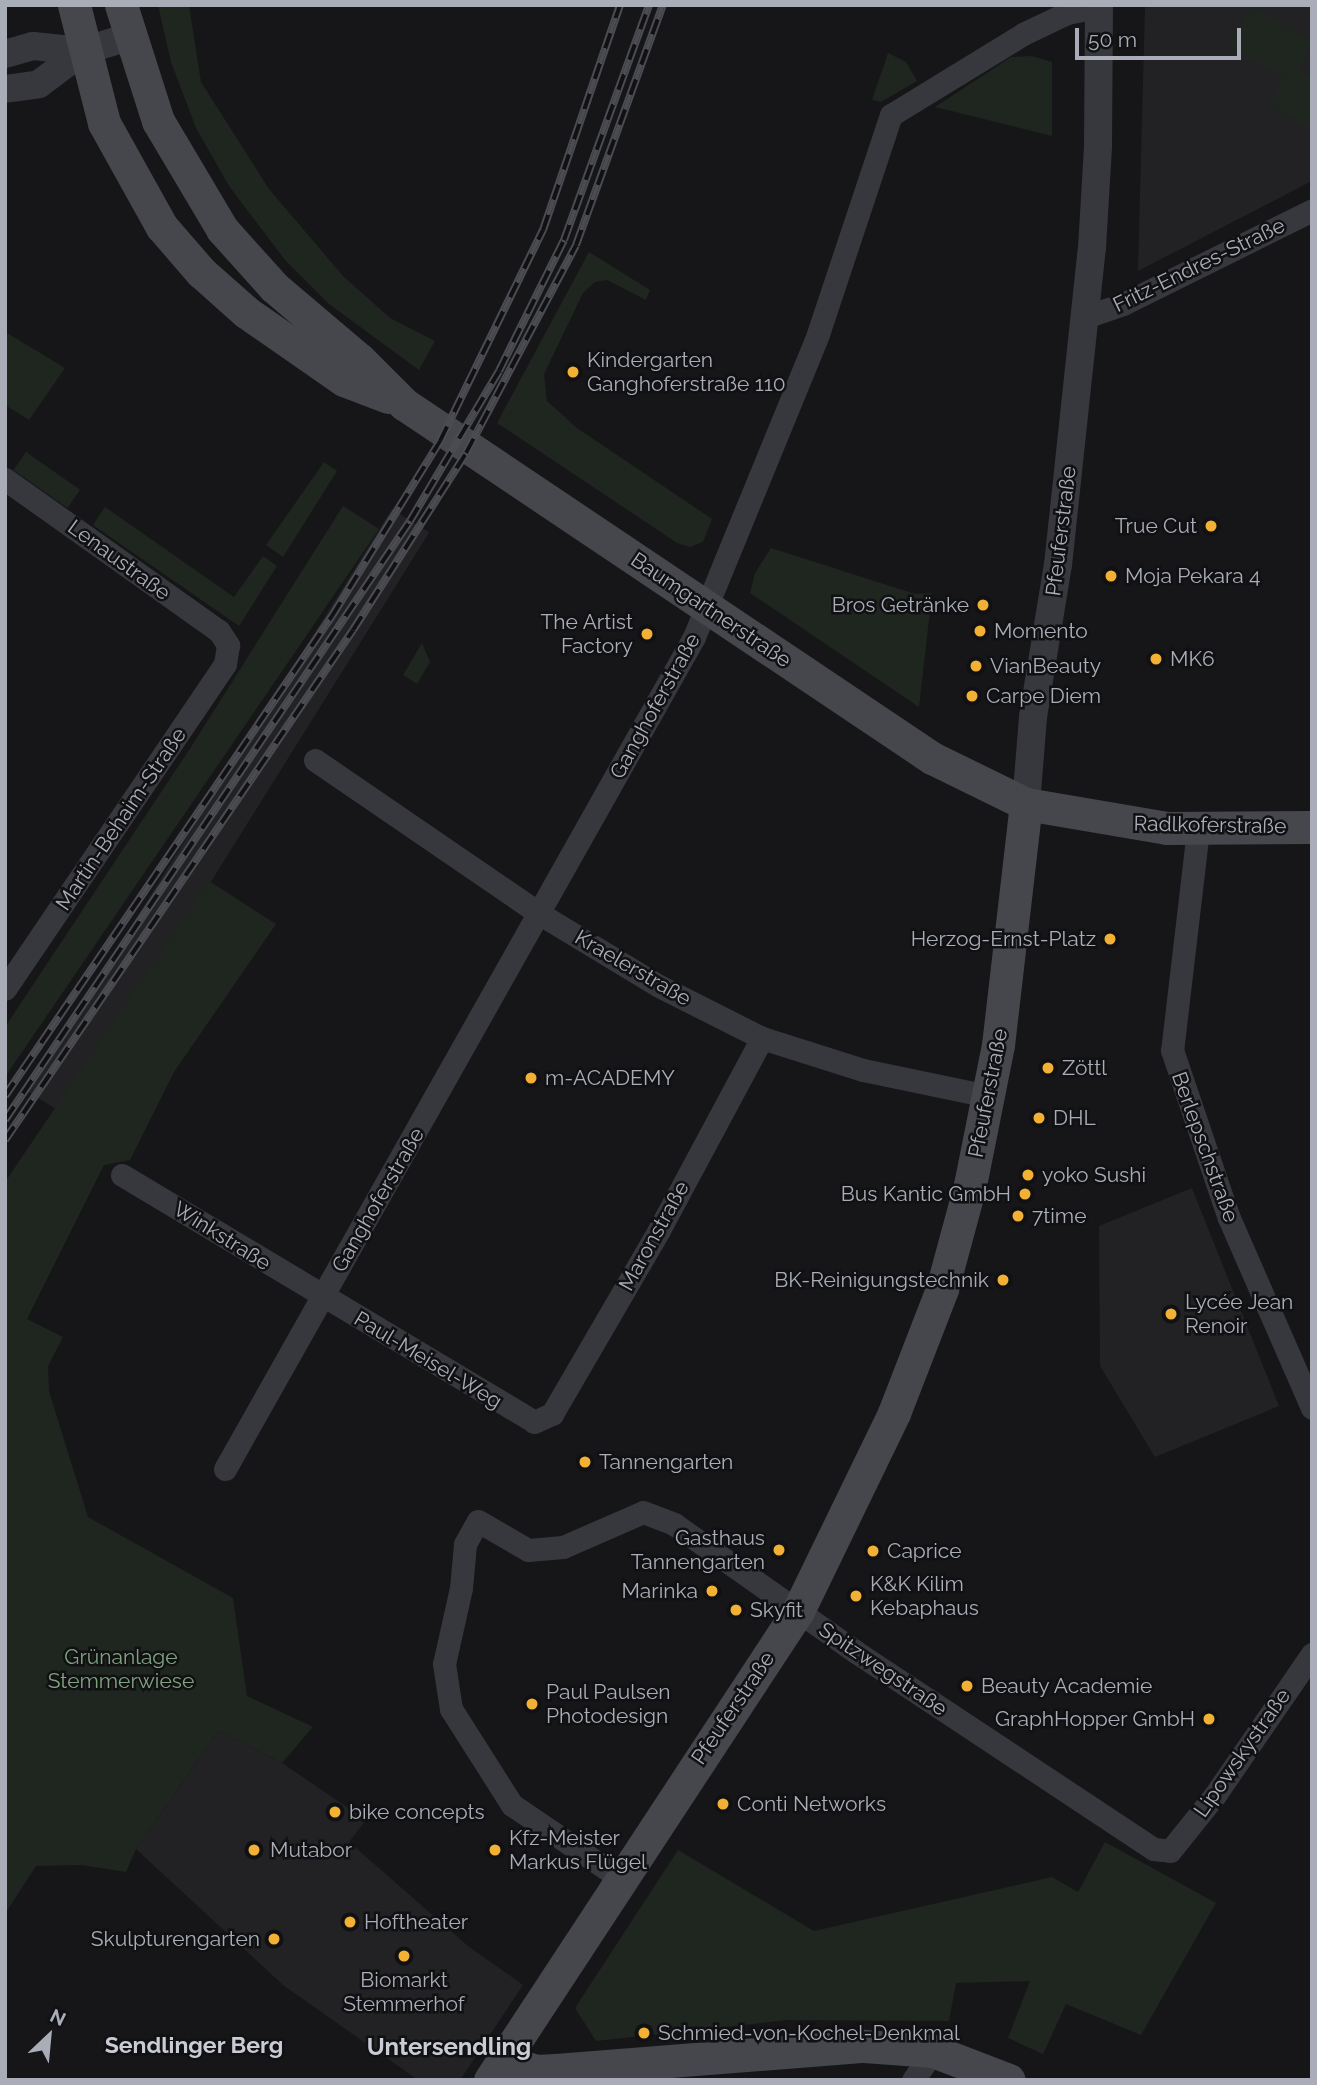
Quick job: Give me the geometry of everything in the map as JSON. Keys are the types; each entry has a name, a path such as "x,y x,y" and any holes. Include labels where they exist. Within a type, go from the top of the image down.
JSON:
{"main road":[{"name":"Baumgartnerstraße","path":"74,5 83,51 104,123 119,155 162,227 201,272 246,312 344,380 404,404"},
{"name":"Baumgartnerstraße","path":"121,5 128,37 159,121 222,229 274,288 404,404 932,758 1026,804"},
{"name":"Radlkoferstraße","path":"1026,804 1109,822 1198,830 1312,827"},
{"name":"Pfeuferstraße","path":"496,2070 798,1611 894,1413 942,1289 989,1096 1026,804"},
{"path":"496,2070 535,2071 864,2046 933,2050 1009,2080"}],"street":[{"name":"Ganghoferstraße","path":"225,1469 540,915 707,608 818,334 891,115 933,86 1067,13 1099,6"},
{"name":"Pfeuferstraße","path":"1026,804 1033,717 1058,565 1085,317 1098,146 1099,6"},
{"path":"5,89 39,84 83,51 128,37"},
{"path":"5,54 33,46 83,51"},
{"name":"Fritz-Endres-Straße","path":"1085,317 1123,304 1312,210"},
{"name":"Lenaustraße","path":"5,479 219,631 228,645"},
{"name":"Martin-Behaim-Straße","path":"5,989 225,664 228,645"},
{"name":"Kraelerstraße","path":"316,760 540,915 659,986 762,1038 863,1070 989,1096"},
{"name":"Berlepschstraße","path":"1198,830 1174,1062 1229,1218 1312,1408"},
{"name":"Maronstraße","path":"534,1422 552,1414 659,1230 762,1038"},
{"name":"Winkstraße","path":"122,1175 322,1298"},
{"name":"Paul-Meisel-Weg","path":"322,1298 534,1422"},
{"name":"Spitzwegstraße","path":"620,1878 512,1805 480,1762 451,1709 444,1664 461,1588 465,1544 478,1521 528,1550 562,1548 643,1512 674,1524 798,1611 1154,1849 1170,1851"},
{"name":"Lipowskystraße","path":"1170,1851 1215,1795 1312,1654"},
{"path":"913,2080 933,2050"}],"shaded area":[{"path":"1145,5 1312,5 1312,181 1138,271"},
{"path":"392,509 429,532 65,1115 28,1092"},
{"name":"Lycée Jean Renoir","path":"1192,1188 1279,1406 1155,1457 1100,1366 1099,1226"},
{"path":"219,1730 282,1763 366,1820 349,1842 468,1946 523,1985 460,2080 418,2080 283,1985 136,1849"}],"green space":[{"path":"158,5 189,5 201,82 269,189 343,276 390,318 435,341 419,370 329,304 285,260 229,186 196,128 171,62"},
{"path":"1250,7 1312,40 1299,71 1312,77 1310,128 1269,107 1284,76 1229,47"},
{"path":"888,53 906,62 917,81 881,102 872,100"},
{"path":"1032,56 1052,62 1052,136 935,107 1011,57"},
{"path":"589,252 650,290 646,300 607,280 595,282 583,293 544,374 547,401 577,428 712,519 703,542 690,547 677,543 497,423"},
{"path":"7,333 65,368 29,420 5,405"},
{"path":"26,452 80,490 67,508 13,470"},
{"path":"324,462 337,471 283,557 266,545"},
{"path":"343,506 379,529 5,1077 5,1027 191,747"},
{"path":"105,507 234,597 263,556 277,566 239,626 93,525"},
{"path":"771,548 915,594 932,593 919,707 750,593 755,573"},
{"path":"422,643 430,662 417,684 403,675"},
{"name":"Grünanlage Stemmerwiese","path":"209,881 276,924 174,1072 130,1160 104,1165 27,1319 63,1337 48,1366 49,1391 88,1517 233,1598 247,1696 313,1727 282,1763 219,1730 136,1849 126,1872 82,1865 36,1866 5,1914 5,1182"},
{"path":"1105,1842 1216,1903 1141,2035 1066,2004 1043,2054 1008,2038 1030,1981 956,1983 949,2021 788,2020 596,2041 575,2008 678,1850 814,1931 1052,1877 1078,1892"}],"railway":[{"path":"5,1096 332,616 440,441 543,230 620,5"},
{"path":"5,1120 410,521 499,371 564,240 649,5"},
{"path":"5,1140 353,630 466,453 576,245 663,5"}],"place":[{"name":"Kindergarten Ganghoferstraße 110","path":"573,372"},
{"name":"True Cut","path":"1211,526"},
{"name":"Moja Pekara 4","path":"1111,576"},
{"name":"Bros Getränke","path":"983,605"},
{"name":"Momento","path":"980,631"},
{"name":"The Artist Factory","path":"647,634"},
{"name":"MK6","path":"1156,659"},
{"name":"VianBeauty","path":"976,666"},
{"name":"Carpe Diem","path":"972,696"},
{"name":"Herzog-Ernst-Platz","path":"1110,939"},
{"name":"Zöttl","path":"1048,1068"},
{"name":"m-ACADEMY","path":"531,1078"},
{"name":"DHL","path":"1039,1118"},
{"name":"yoko Sushi","path":"1028,1175"},
{"name":"Bus Kantic GmbH","path":"1025,1194"},
{"name":"7time","path":"1018,1216"},
{"name":"BK-Reinigungstechnik","path":"1003,1280"},
{"name":"Lycée Jean Renoir","path":"1171,1314"},
{"name":"Tannengarten","path":"585,1462"},
{"name":"Gasthaus Tannengarten","path":"779,1550"},
{"name":"Caprice","path":"873,1551"},
{"name":"Marinka","path":"712,1591"},
{"name":"K&K Kilim Kebaphaus","path":"856,1596"},
{"name":"Skyfit","path":"736,1610"},
{"name":"Beauty Academie","path":"967,1686"},
{"name":"Paul Paulsen Photodesign","path":"532,1704"},
{"name":"GraphHopper GmbH","path":"1209,1719"},
{"name":"Conti Networks","path":"723,1804"},
{"name":"bike concepts","path":"335,1812"},
{"name":"Mutabor","path":"254,1850"},
{"name":"Kfz-Meister Markus Flügel","path":"495,1850"},
{"name":"Hoftheater","path":"350,1922"},
{"name":"Skulpturengarten","path":"274,1939"},
{"name":"Biomarkt Stemmerhof","path":"404,1956"},
{"name":"Schmied-von-Kochel-Denkmal","path":"644,2033"}],"district":[{"name":"Sendlinger Berg","path":"194,2045"},
{"name":"Untersendling","path":"449,2047"}]}
